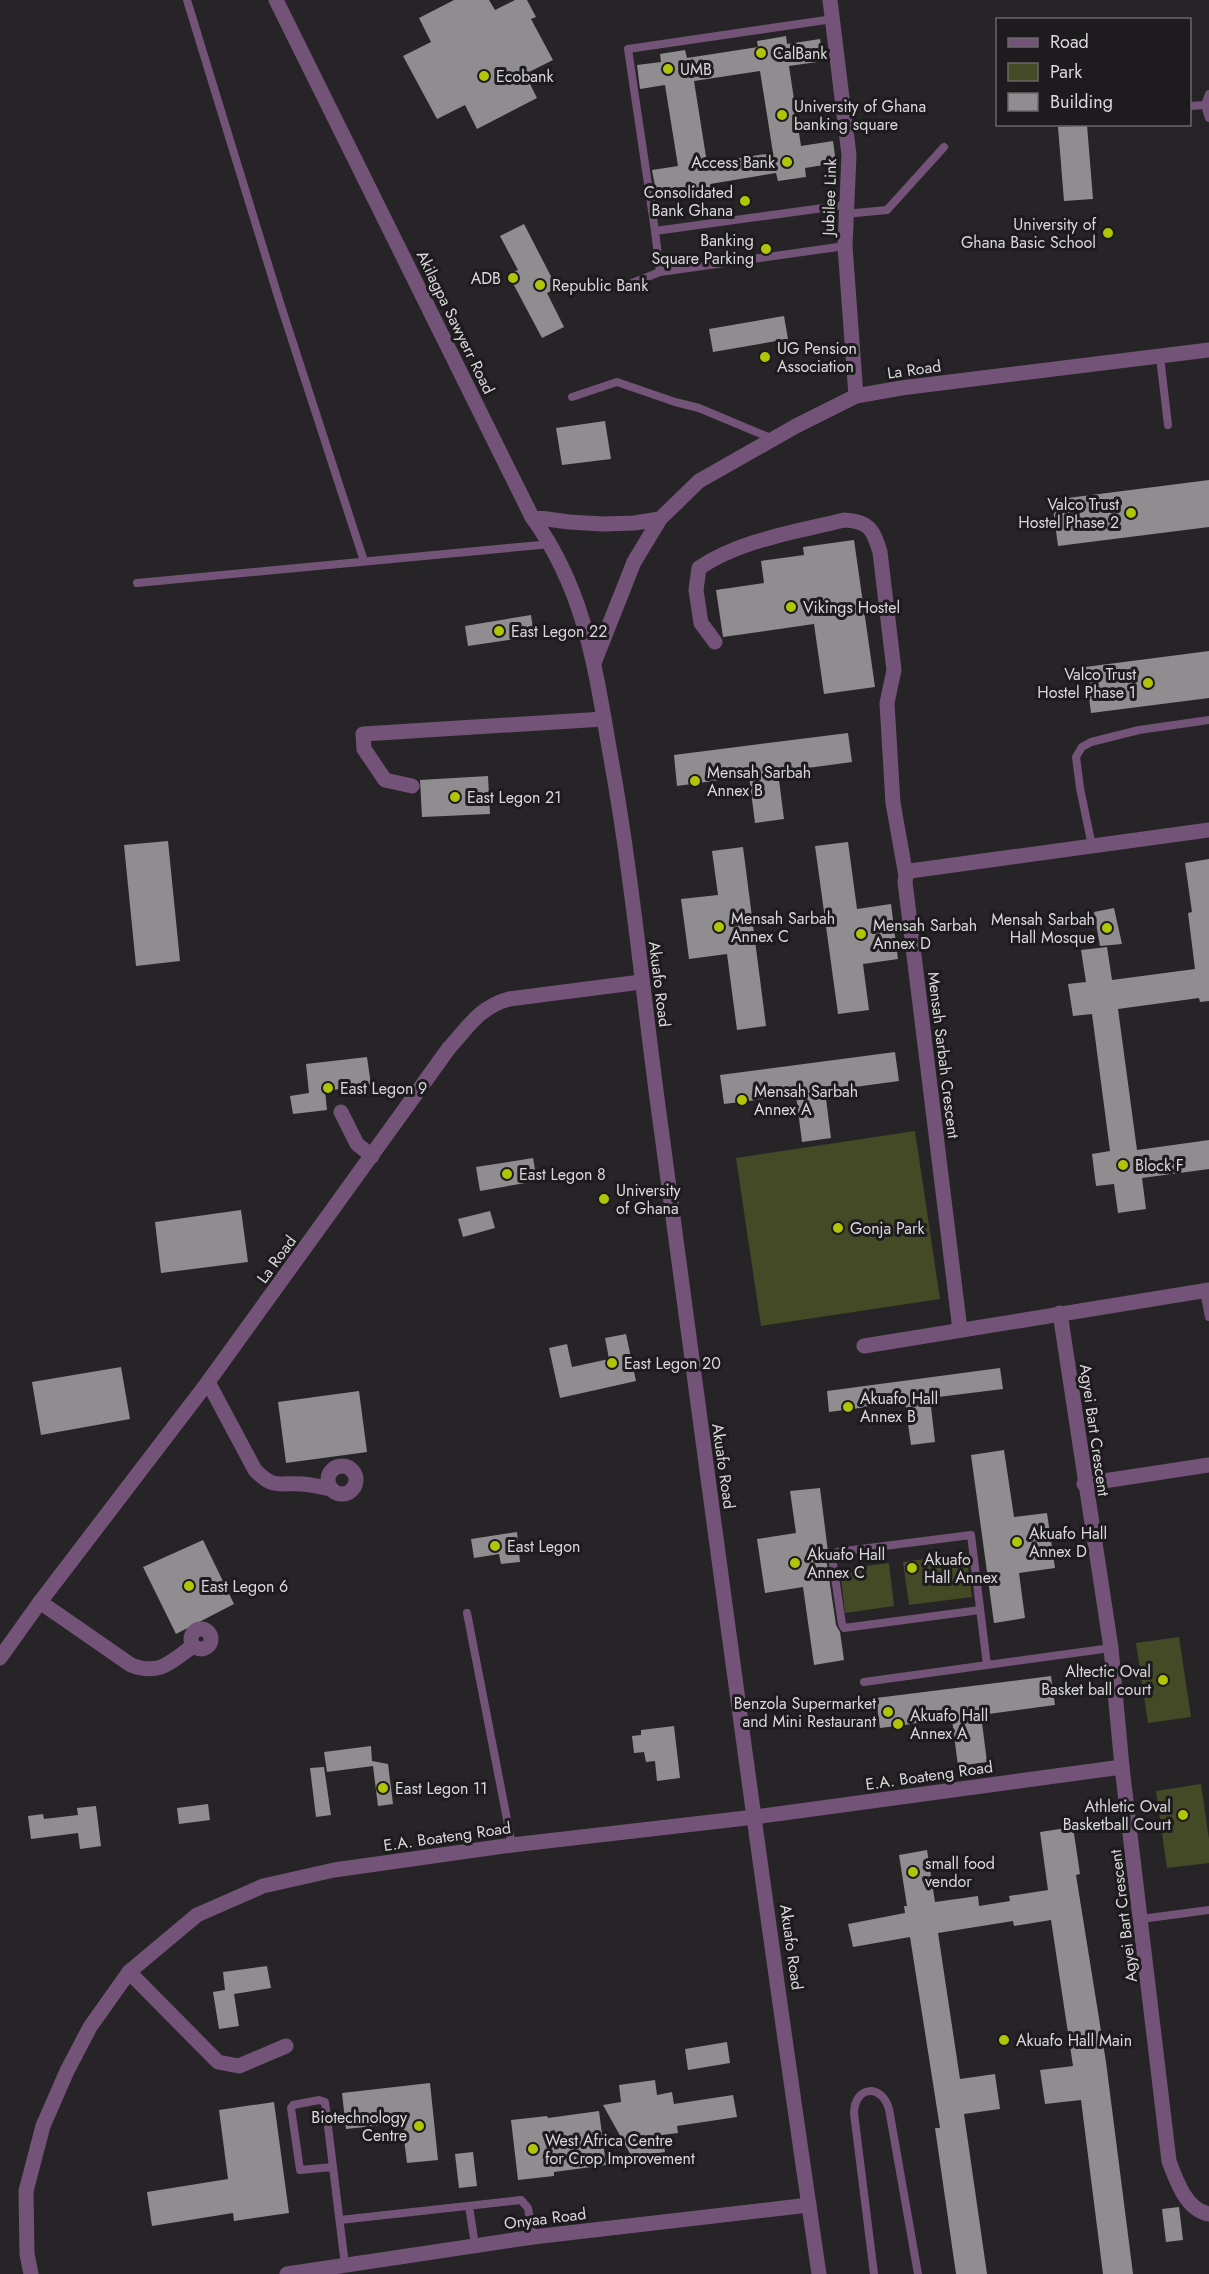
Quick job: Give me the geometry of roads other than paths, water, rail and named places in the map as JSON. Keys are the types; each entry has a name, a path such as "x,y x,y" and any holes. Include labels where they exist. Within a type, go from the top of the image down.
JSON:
{"street":[{"name":"Akilagpa Sawyerr Road","path":"276,0 532,517 552,544 568,576 594,663"},
{"name":"Jubilee Link","path":"830,0 849,155 845,246 856,396"},
{"name":"La Road","path":"594,663 634,562 660,519 699,481 856,396 901,388 1209,350"},
{"path":"532,517 603,524 660,519"},
{"name":"Mensah Sarbah Crescent","path":"715,642 701,623 696,590 699,568 715,557 844,520 856,520 869,527 874,533 880,552 894,670 887,703 894,803 906,876 960,1330"},
{"name":"Akuafo Road","path":"594,663 623,825 641,982 706,1469 819,2274"},
{"path":"412,786 385,780 364,749 363,734 604,719"},
{"path":"906,876 910,871 1209,830"},
{"name":"La Road","path":"0,1658 208,1382 449,1048 483,1010 492,1003 509,999 641,982"},
{"path":"341,1112 357,1144 372,1156"},
{"path":"864,1346 1206,1291"},
{"name":"Agyei Bart Crescent","path":"1060,1313 1084,1484 1111,1648 1122,1767 1169,2161 1181,2193 1202,2213 1209,2214"},
{"path":"208,1382 255,1470 266,1481 283,1485 302,1484 331,1489"},
{"path":"1084,1484 1209,1465"},
{"path":"40,1602 131,1665 141,1669 157,1670 193,1646"},
{"name":"E.A. Boateng Road","path":"31,2274 27,2254 26,2191 43,2126 67,2071 90,2027 129,1972 197,1915 263,1886 334,1870 512,1845 756,1817 1122,1767"},
{"path":"129,1972 218,2062 238,2066 286,2046"},
{"name":"Onyaa Road","path":"290,2274 533,2237 809,2205"}],"lane":[{"path":"187,0 280,303 364,561"},
{"path":"660,272 628,49 833,19"},
{"path":"1209,94 1205,105 1209,118"},
{"path":"1191,106 1205,105"},
{"path":"655,231 845,209 887,210 944,147"},
{"path":"632,283 660,272 845,246"},
{"path":"1160,357 1168,425"},
{"path":"572,397 617,382 699,408 774,439"},
{"path":"137,583 552,544"},
{"path":"1092,846 1076,756 1082,747 1091,742 1139,730 1209,720"},
{"path":"1206,1291 1209,1317"},
{"path":"980,1610 844,1628 832,1557 837,1552 971,1535 987,1665"},
{"path":"468,1613 512,1845"},
{"path":"864,1682 1111,1648"},
{"path":"1141,1919 1209,1910"},
{"path":"874,2274 854,2113 854,2102 859,2095 870,2091 878,2092 886,2099 890,2109 918,2274"},
{"path":"333,2167 300,2170 291,2108 293,2105 319,2100 325,2102 340,2220 345,2265"},
{"path":"340,2220 521,2200 528,2208 533,2237"},
{"path":"469,2206 474,2245"}],"place":[{"name":"CalBank","path":"761,53"},
{"name":"UMB","path":"668,69"},
{"name":"Ecobank","path":"484,76"},
{"name":"University of Ghana banking square","path":"782,115"},
{"name":"Access Bank","path":"787,162"},
{"name":"Consolidated Bank Ghana","path":"745,201"},
{"name":"University of Ghana Basic School","path":"1108,233"},
{"name":"Banking Square Parking","path":"766,249"},
{"name":"ADB","path":"513,278"},
{"name":"Republic Bank","path":"540,285"},
{"name":"UG Pension Association","path":"765,357"},
{"name":"Valco Trust Hostel Phase 2","path":"1131,513"},
{"name":"Vikings Hostel","path":"791,607"},
{"name":"East Legon 22","path":"499,631"},
{"name":"Valco Trust Hostel Phase 1","path":"1148,683"},
{"name":"Mensah Sarbah Annex B","path":"695,781"},
{"name":"East Legon 21","path":"455,797"},
{"name":"Mensah Sarbah Annex C","path":"719,927"},
{"name":"Mensah Sarbah Hall Mosque","path":"1107,928"},
{"name":"Mensah Sarbah Annex D","path":"861,934"},
{"name":"East Legon 9","path":"328,1088"},
{"name":"Mensah Sarbah Annex A","path":"742,1100"},
{"name":"Block F","path":"1123,1165"},
{"name":"East Legon 8","path":"507,1174"},
{"name":"University of Ghana","path":"604,1199"},
{"name":"Gonja Park","path":"838,1228"},
{"name":"East Legon 20","path":"612,1363"},
{"name":"Akuafo Hall Annex B","path":"848,1407"},
{"name":"Akuafo Hall Annex D","path":"1017,1542"},
{"name":"East Legon","path":"495,1546"},
{"name":"Akuafo Hall Annex C","path":"795,1563"},
{"name":"Akuafo Hall Annex","path":"912,1568"},
{"name":"East Legon 6","path":"189,1586"},
{"name":"Altectic Oval Basket ball court","path":"1163,1680"},
{"name":"Benzola Supermarket and Mini Restaurant","path":"888,1712"},
{"name":"Akuafo Hall Annex A","path":"898,1724"},
{"name":"East Legon 11","path":"383,1788"},
{"name":"Athletic Oval Basketball Court","path":"1183,1815"},
{"name":"small food vendor","path":"913,1872"},
{"name":"Akuafo Hall Main","path":"1004,2040"},
{"name":"Biotechnology Centre","path":"419,2126"},
{"name":"West Africa Centre for Crop Improvement","path":"533,2149"}]}
